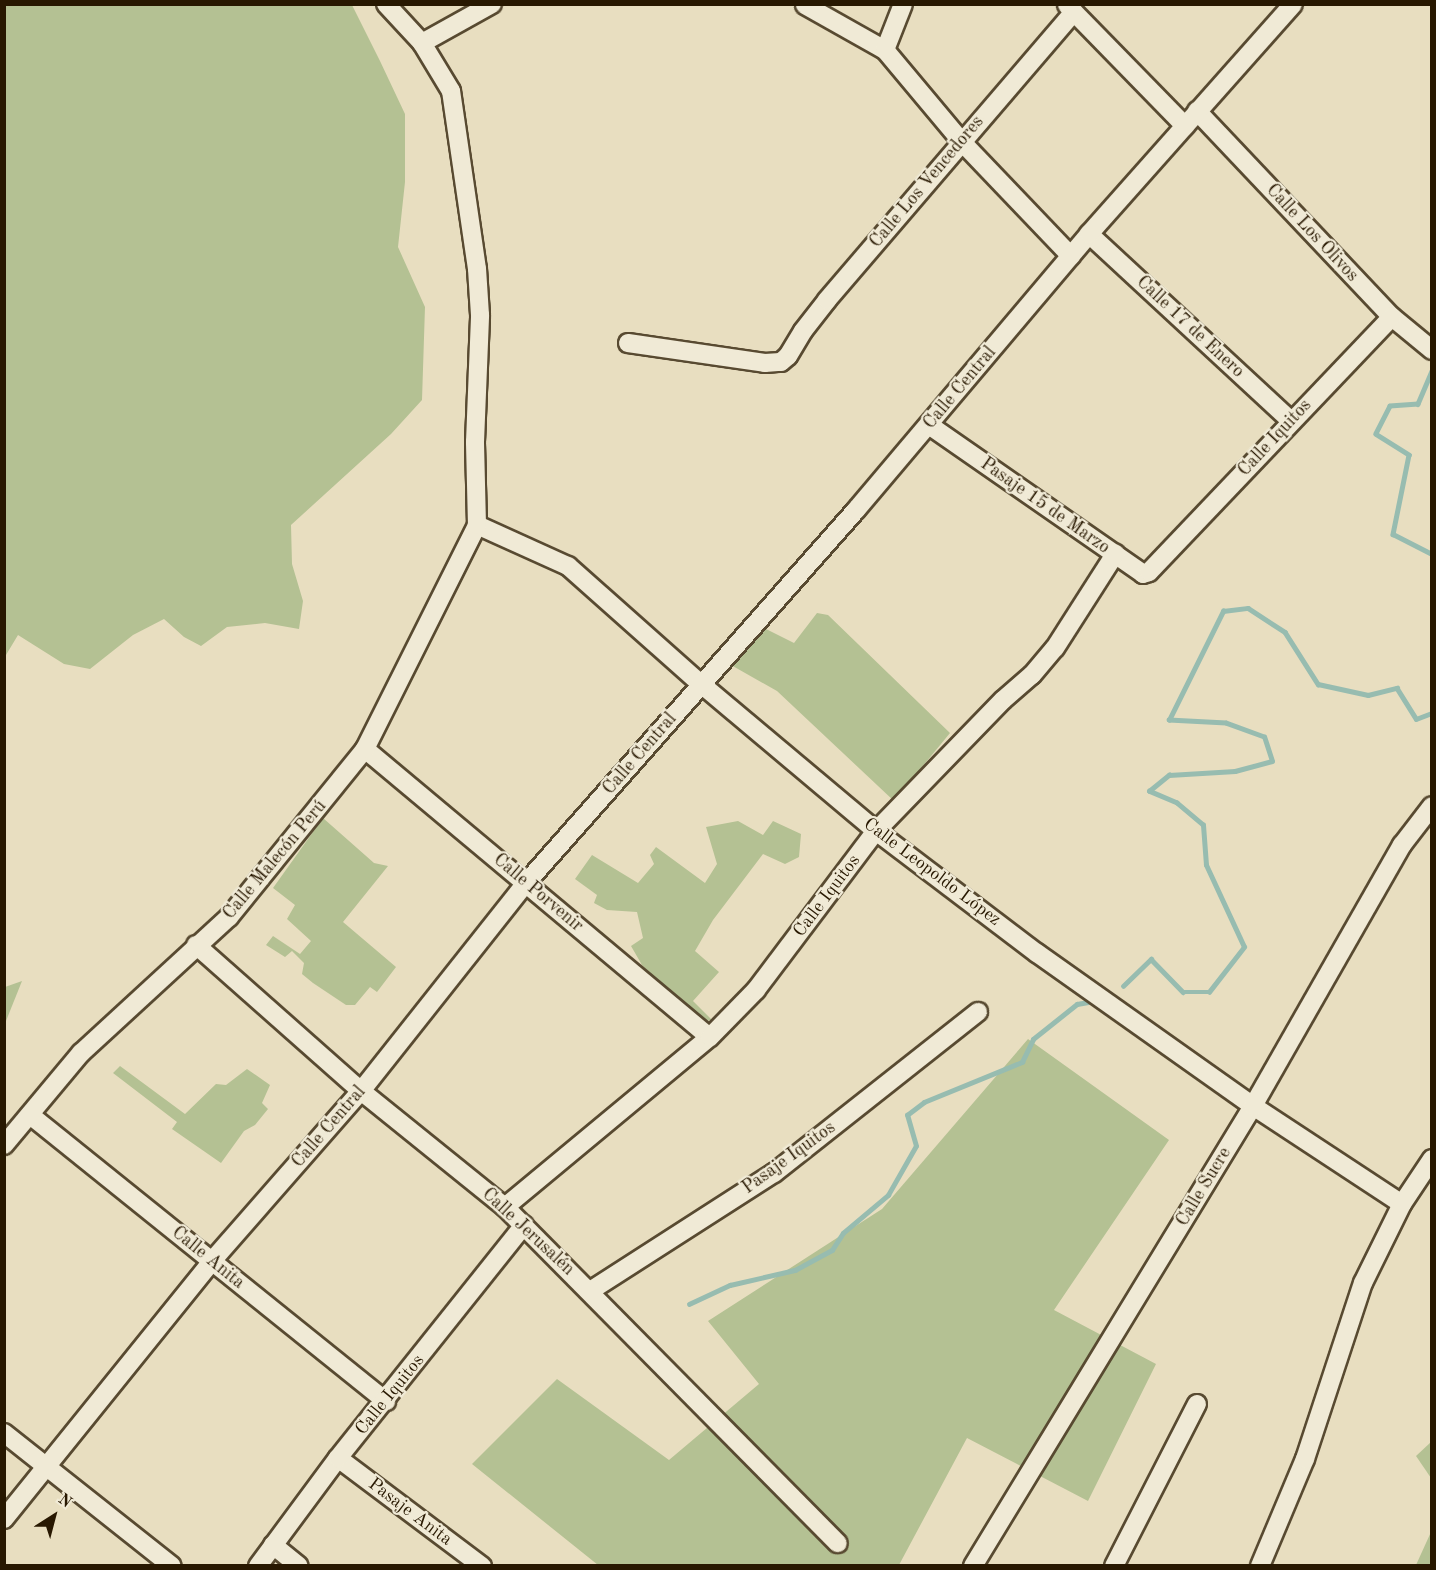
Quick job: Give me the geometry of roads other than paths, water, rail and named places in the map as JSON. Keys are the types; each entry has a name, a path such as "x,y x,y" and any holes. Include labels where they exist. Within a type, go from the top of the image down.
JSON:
{"street":[{"path":"387,4 422,43 451,91 477,269 480,315 475,442 477,525"},
{"path":"422,43 492,4"},
{"path":"885,50 903,4"},
{"name":"Calle Central","path":"4,1519 212,1261 361,1091 526,883 929,424 1089,234 1293,4"},
{"path":"805,5 885,50 961,141 1071,256"},
{"path":"1070,8 1185,126"},
{"name":"Calle Los Vencedores","path":"628,343 774,364 788,356 802,331 826,300 1070,8"},
{"name":"Calle Los Olivos","path":"1197,111 1392,317 1431,350"},
{"name":"Calle 17 de Enero","path":"1089,234 1291,421"},
{"name":"Calle Iquitos","path":"1160,560 1392,317"},
{"name":"Pasaje 15 de Marzo","path":"929,424 1143,574 1149,572 1160,560"},
{"name":"Calle Leopoldo López","path":"477,525 568,566 702,684 876,831 1037,952 1253,1106 1402,1204"},
{"name":"Calle Malecón Perú","path":"4,1145 81,1053 196,945 229,918 365,749 477,525"},
{"name":"Calle Iquitos","path":"505,1207 710,1037 756,990 876,831 1003,700 1032,675 1055,648 1115,554"},
{"name":"Calle Porvenir","path":"365,749 710,1037"},
{"name":"Calle Sucre","path":"974,1566 1253,1106 1402,845 1431,807"},
{"name":"Calle Jerusalén","path":"196,945 361,1091 505,1207 838,1544"},
{"name":"Pasaje Iquitos","path":"590,1291 774,1173 978,1012"},
{"name":"Calle Anita","path":"30,1115 386,1401"},
{"path":"1260,1566 1305,1459 1363,1283 1402,1204 1431,1159"},
{"name":"Calle Iquitos","path":"258,1566 338,1458 386,1401 524,1225"},
{"path":"1114,1566 1197,1404"},
{"path":"4,1433 171,1566"},
{"name":"Pasaje Anita","path":"338,1458 482,1566"},
{"path":"273,1545 299,1566"}],"waterway":[{"path":"1432,371 1418,404 1390,406 1376,434 1409,455 1393,534 1432,554"},
{"path":"1123,986 1151,959 1183,992 1209,992 1244,947 1206,865 1203,825 1177,803 1149,791 1169,775 1235,771 1272,761 1264,737 1226,723 1169,720 1223,611 1248,608 1285,632 1318,684 1368,695 1397,688 1416,719 1432,713"},
{"path":"689,1304 730,1285 795,1270 832,1250 843,1233 888,1195 916,1146 907,1115 924,1102 1022,1062 1033,1039 1077,1004 1088,1002"}]}
